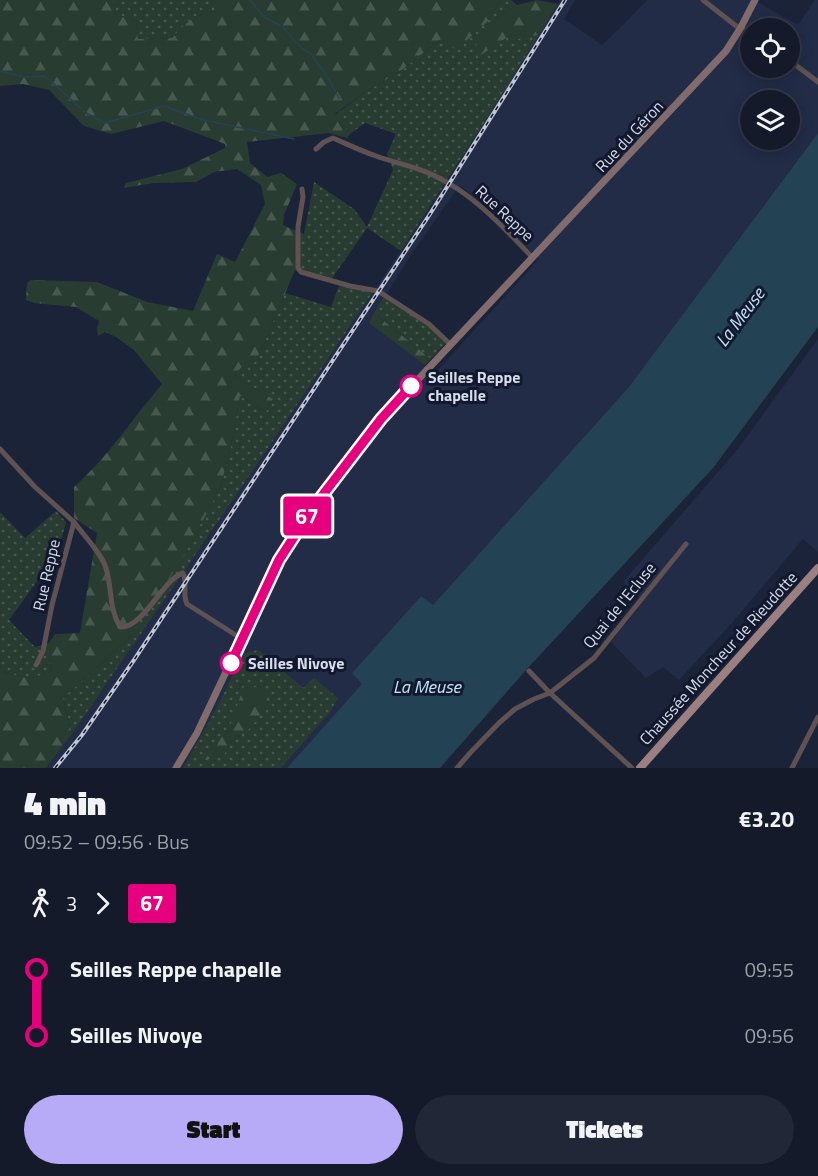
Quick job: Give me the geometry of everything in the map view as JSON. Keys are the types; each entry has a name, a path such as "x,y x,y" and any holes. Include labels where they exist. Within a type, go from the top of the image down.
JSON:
{"main road":[{"name":"Rue du Géron","path":"746,18 755,0"},
{"name":"Rue du Géron","path":"533,258 726,51 740,29"},
{"name":"Rue Reppe","path":"176,768 198,733 279,560 312,509 381,419 533,258"},
{"name":"Chaussée Moncheur de Rieudotte","path":"640,768 818,568"}],"street":[{"path":"703,0 740,29"},
{"path":"800,68 818,82"},
{"name":"Rue Reppe","path":"316,149 333,138 434,175 468,196 493,216 533,258"},
{"path":"302,189 303,197 298,227 298,268 301,272 350,286 378,291 429,324 450,344"},
{"name":"Rue Reppe","path":"0,449 35,487 74,522 43,651 36,665"},
{"path":"74,522 106,569 113,609 120,627 126,627 137,620 179,573 183,573 186,604 242,639"},
{"name":"Quai de l'Ecluse","path":"457,768 515,709 550,693 594,658 686,543"},
{"path":"529,672 632,768"},
{"path":"792,768 818,717"}],"shaded area":[{"path":"560,0 575,0 564,19 602,45 647,0 754,0 786,18 740,18 740,78 800,78 800,22 815,0 818,0 818,133 628,388 433,605 421,596 353,672 363,684 287,768 46,768 72,734 431,206","holes":["460,185 494,214 539,259 436,372 369,323 410,256"]},
{"path":"818,339 818,552 803,539 731,624 679,680 663,667 646,678 611,642 644,601 623,582 737,450"}],"green space":[{"path":"0,0 119,0 114,13 136,22 138,39 172,38 193,17 221,10 213,0 501,0 489,20 456,50 441,39 398,73 365,92 335,114 350,134 347,138 329,133 247,142 250,163 267,177 281,173 297,184 284,215 283,225 296,231 295,270 252,367 244,364 234,376 273,399 266,412 240,396 220,489 179,564 128,639 63,698 72,734 46,768 0,768 0,666 4,673 32,678 51,672 49,643 55,634 80,633 97,533 74,518 74,487 109,450 162,384 134,350 105,332 98,336 99,321 76,307 34,303 26,300 27,283 31,280 97,282 147,302 193,311 217,254 235,262 265,204 261,185 237,169 214,172 196,182 153,183 124,188 126,183 182,169 225,148 225,144 164,121 111,134 84,126 49,90 23,84 0,86"},
{"path":"119,0 213,0 222,10 193,17 172,38 138,39 136,22 114,13"},
{"path":"501,0 511,0 517,5 497,18 478,56 512,34 518,38 539,35 401,251 367,228 331,280 295,270 296,231 304,234 314,182 354,209 367,227 393,170 387,154 396,134 365,123 350,134 335,115 365,92 398,73 441,39 489,20"},
{"path":"537,0 558,4 539,35 518,39 512,34 478,57 474,48 497,18 517,5"},
{"path":"339,286 373,292 72,734 63,698 128,639 220,489 240,396 266,412 273,399 234,376 244,363 252,367 285,293 331,307"},
{"path":"385,295 417,316 447,342 431,359 374,313"},
{"path":"374,313 431,359 425,365 369,323"},
{"path":"56,511 66,522 58,552 9,620 35,647 49,643 51,672 32,678 4,673 0,666 0,512 25,538"},
{"path":"258,650 303,688 314,678 338,698 330,712 281,768 183,768 244,653"},
{"path":"244,686 265,688 271,704 248,730 237,735 223,756 205,760 231,723"}],"water":[{"name":"La Meuse","path":"818,133 818,327 713,468 527,669 440,768 287,768 362,684 352,673 421,596 433,605 628,388"}],"waterway":[{"path":"250,0 264,17 283,27 299,46 311,54 339,98"},
{"path":"0,71 23,77 45,76 86,113 105,123 164,106 203,120 294,139"}],"railway":[{"path":"55,768 82,735 134,660 430,214 565,0"}],"bus line":[{"name":"67","path":"231,663 279,560 312,509 381,419 411,386"}],"place":[{"name":"Seilles Reppe chapelle","path":"411,386"},
{"name":"Seilles Nivoye","path":"231,663"}]}
